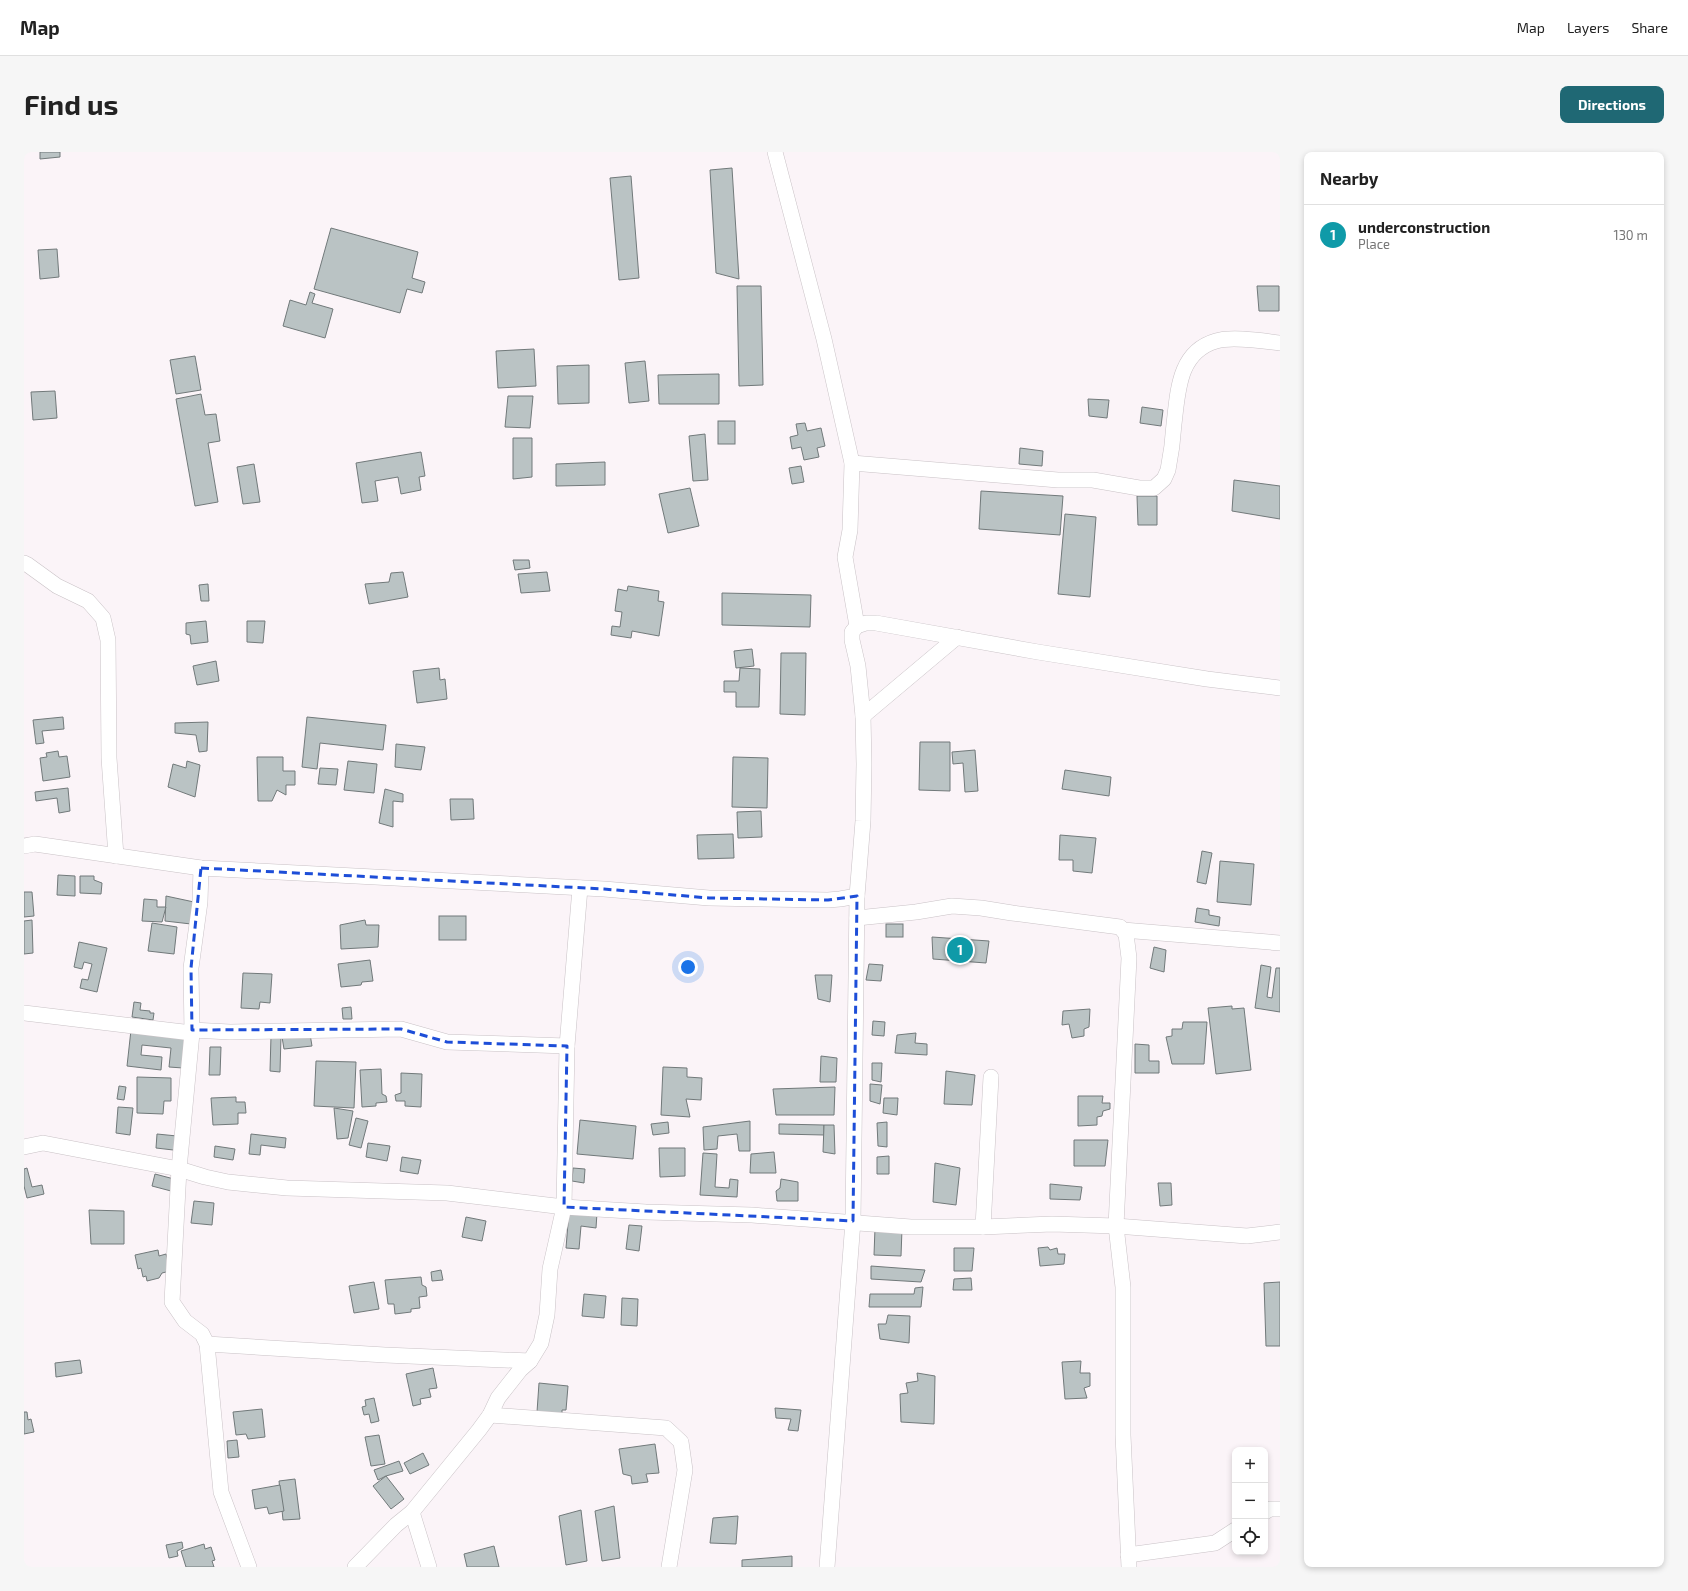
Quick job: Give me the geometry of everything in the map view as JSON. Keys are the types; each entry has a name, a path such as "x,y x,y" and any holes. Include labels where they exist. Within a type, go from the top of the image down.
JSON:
{"street":[{"path":"775,152 824,340 852,462 850,530 845,557 858,626"},
{"path":"852,462 1058,480 1093,480 1139,488 1154,488 1164,479 1168,470 1179,380 1192,355 1200,348 1217,340 1244,340 1280,343"},
{"path":"24,563 57,586 88,601 103,618 108,640 110,758 116,856"},
{"path":"827,1567 853,1221 857,896 863,821 863,716 858,666 852,640 852,632 858,626 866,623 876,623 978,642 1185,676 1280,688"},
{"path":"863,716 956,637"},
{"path":"24,846 35,844 201,868 580,888 709,898 828,900 857,896"},
{"path":"201,868 200,902 191,968 192,1031 179,1169 172,1302 185,1321 202,1334 207,1344 221,1492 249,1567"},
{"path":"355,1567 396,1525 412,1512 490,1415 498,1398 520,1370 530,1361 541,1343 547,1315 550,1269 564,1208 567,1046 580,888"},
{"path":"857,918 876,917 952,906 981,908 1012,914 1120,927 1126,934 1129,958 1116,1226 1123,1287 1123,1434 1128,1561 1214,1542 1232,1532"},
{"path":"1123,930 1280,943"},
{"path":"24,1013 192,1031 230,1032 401,1029 447,1042 567,1046"},
{"path":"983,1227 991,1076"},
{"path":"24,1147 43,1142 179,1169 228,1182 287,1188 447,1193 564,1208 752,1215 853,1221 911,1227 983,1227 1052,1224 1116,1226 1247,1236 1280,1232"},
{"path":"207,1344 385,1355 530,1361"},
{"path":"490,1415 666,1428 681,1442 685,1470 669,1567"},
{"path":"1268,1510 1280,1509"},
{"path":"412,1512 429,1567"}],"highlighted area":[{"path":"201,868 604,889 709,898 828,900 857,896 853,1221 564,1207 567,1046 447,1042 401,1029 192,1030 191,968"}],"building":[{"path":"40,152 60,152 60,157 40,159"},
{"path":"732,168 739,279 716,273 710,170"},
{"path":"631,176 639,278 619,280 610,178"},
{"path":"331,228 418,252 412,278 425,282 422,293 407,289 400,313 314,289"},
{"path":"57,249 59,277 40,279 38,250"},
{"path":"737,286 761,286 763,385 739,386"},
{"path":"1257,286 1279,286 1279,311 1259,311"},
{"path":"310,292 315,294 312,303 333,309 325,338 283,326 290,300 306,305"},
{"path":"534,349 536,386 498,388 496,351"},
{"path":"195,356 201,390 176,394 170,360"},
{"path":"645,361 649,401 629,403 625,363"},
{"path":"589,365 589,403 558,404 557,366"},
{"path":"719,374 719,404 659,404 658,375"},
{"path":"55,391 57,418 33,420 31,392"},
{"path":"201,394 205,415 216,414 220,441 208,443 218,502 195,506 176,399"},
{"path":"508,396 533,396 530,428 505,427"},
{"path":"1088,399 1109,400 1107,418 1089,416"},
{"path":"1142,407 1163,410 1161,426 1140,423"},
{"path":"718,421 735,421 735,444 718,444"},
{"path":"805,423 807,431 821,428 825,446 817,448 819,457 804,460 801,447 792,449 790,437 798,435 796,424"},
{"path":"705,434 708,480 693,481 689,436"},
{"path":"513,438 532,438 532,477 513,479"},
{"path":"1020,448 1043,451 1042,466 1019,464"},
{"path":"421,452 425,476 419,477 421,490 401,494 398,477 375,481 378,501 362,503 356,463"},
{"path":"605,462 605,485 556,486 556,464"},
{"path":"254,464 260,502 243,504 237,467"},
{"path":"801,466 804,482 792,484 789,468"},
{"path":"1234,480 1280,486 1280,519 1232,511"},
{"path":"690,488 699,526 668,533 659,494"},
{"path":"981,491 1063,496 1060,535 979,529"},
{"path":"1137,496 1157,496 1157,525 1138,525"},
{"path":"1065,514 1096,517 1090,597 1058,594"},
{"path":"513,560 529,560 530,568 515,570"},
{"path":"403,572 408,597 369,604 365,584 389,582 391,573"},
{"path":"547,572 550,591 521,593 518,574"},
{"path":"208,584 209,601 201,601 199,585"},
{"path":"628,586 659,591 658,601 664,602 659,636 632,631 631,638 611,635 612,626 620,627 622,612 615,611 618,589 627,591"},
{"path":"722,593 811,595 810,627 722,625"},
{"path":"206,621 208,642 191,644 190,635 186,634 186,623"},
{"path":"247,621 265,621 263,643 247,642"},
{"path":"752,649 754,666 736,668 734,651"},
{"path":"781,653 806,653 805,715 780,714"},
{"path":"216,661 219,681 197,685 193,666"},
{"path":"439,668 440,680 445,679 447,699 417,703 413,671"},
{"path":"740,668 760,669 759,707 736,707 736,692 724,692 724,681 739,681"},
{"path":"63,717 64,729 42,731 44,743 36,744 33,720"},
{"path":"307,717 386,725 383,750 320,743 317,769 302,767"},
{"path":"208,722 207,751 199,752 196,735 175,733 175,723"},
{"path":"920,742 950,742 950,791 919,790"},
{"path":"396,744 425,747 421,770 395,767"},
{"path":"975,750 978,791 965,792 963,763 953,764 952,752"},
{"path":"58,751 59,757 67,756 70,777 43,781 40,758 47,757 46,753"},
{"path":"257,757 283,757 283,771 295,771 295,785 286,785 286,795 277,790 272,801 258,801"},
{"path":"733,757 768,758 767,808 732,807"},
{"path":"187,761 200,765 195,797 168,787 173,764 186,768"},
{"path":"348,761 377,764 374,793 344,790"},
{"path":"320,768 338,769 336,785 318,784"},
{"path":"1065,770 1111,777 1109,796 1062,789"},
{"path":"68,788 70,811 59,813 57,798 36,801 35,792"},
{"path":"385,789 403,794 403,802 393,801 393,827 379,823"},
{"path":"450,799 473,799 474,819 451,820"},
{"path":"761,811 762,837 738,838 737,812"},
{"path":"733,834 734,858 698,859 697,835"},
{"path":"1060,835 1096,838 1092,873 1073,871 1073,860 1059,860"},
{"path":"1202,851 1212,853 1206,884 1197,882"},
{"path":"1220,861 1254,864 1251,905 1217,902"},
{"path":"58,875 75,876 75,896 57,895"},
{"path":"80,876 94,876 94,880 102,883 101,894 80,893"},
{"path":"24,892 32,892 34,916 24,917"},
{"path":"166,896 194,902 191,924 165,921"},
{"path":"144,899 157,900 157,907 166,907 162,922 142,921"},
{"path":"1197,908 1209,910 1209,915 1220,917 1219,926 1195,922"},
{"path":"439,916 466,916 466,940 439,940"},
{"path":"32,920 33,953 24,954 24,921"},
{"path":"365,920 366,925 379,925 378,947 341,949 340,925"},
{"path":"152,923 177,927 174,954 148,951"},
{"path":"886,924 903,924 903,937 886,937"},
{"path":"932,937 989,941 986,963 933,959"},
{"path":"79,942 107,948 97,992 80,988 82,979 88,980 92,964 84,962 82,969 74,967"},
{"path":"1154,947 1166,950 1164,972 1150,968"},
{"path":"370,960 373,981 362,982 361,985 341,987 338,964"},
{"path":"869,964 883,965 881,981 866,980"},
{"path":"1261,965 1271,967 1267,997 1272,998 1276,968 1280,968 1280,1012 1255,1008"},
{"path":"243,973 272,974 270,1003 260,1002 259,1009 241,1008"},
{"path":"815,975 832,975 830,1002 818,999"},
{"path":"134,1002 141,1003 140,1010 154,1013 153,1020 132,1017"},
{"path":"1232,1006 1232,1009 1244,1008 1251,1070 1216,1074 1208,1008"},
{"path":"351,1007 352,1019 343,1019 342,1008"},
{"path":"1090,1009 1089,1027 1084,1029 1084,1036 1072,1038 1069,1024 1062,1025 1063,1011"},
{"path":"873,1021 885,1022 884,1036 872,1035"},
{"path":"1183,1022 1207,1022 1204,1064 1172,1064 1166,1037 1172,1036 1172,1029 1182,1029"},
{"path":"131,1030 186,1036 183,1068 169,1067 171,1048 142,1045 141,1055 162,1057 161,1070 127,1066"},
{"path":"916,1033 915,1043 927,1044 927,1055 895,1053 897,1035"},
{"path":"310,1034 312,1046 284,1049 282,1037"},
{"path":"271,1036 281,1036 280,1072 270,1071"},
{"path":"1135,1044 1149,1045 1149,1061 1159,1061 1159,1073 1135,1073"},
{"path":"210,1047 221,1047 220,1075 209,1075"},
{"path":"821,1056 837,1058 836,1082 820,1082"},
{"path":"316,1061 356,1062 354,1108 314,1106"},
{"path":"872,1063 882,1063 881,1082 872,1080"},
{"path":"663,1067 687,1068 687,1077 702,1078 701,1100 686,1099 690,1117 661,1115"},
{"path":"381,1069 382,1094 386,1096 387,1102 376,1103 376,1106 362,1107 360,1070"},
{"path":"946,1071 975,1075 972,1105 944,1104"},
{"path":"401,1073 422,1074 421,1107 405,1106 405,1101 396,1101 395,1095 401,1093"},
{"path":"137,1077 171,1078 171,1101 164,1101 163,1114 137,1113"},
{"path":"870,1084 882,1085 880,1104 870,1101"},
{"path":"119,1086 126,1087 124,1100 117,1099"},
{"path":"835,1087 834,1115 776,1115 773,1089"},
{"path":"1078,1096 1103,1096 1102,1103 1110,1103 1110,1109 1103,1111 1102,1116 1097,1117 1097,1125 1078,1126"},
{"path":"236,1097 236,1102 245,1102 246,1113 238,1113 238,1124 213,1125 211,1098"},
{"path":"884,1098 898,1098 897,1115 883,1113"},
{"path":"118,1107 133,1108 130,1135 116,1133"},
{"path":"334,1108 353,1111 348,1138 337,1139"},
{"path":"356,1118 368,1121 361,1148 349,1145"},
{"path":"580,1120 636,1126 633,1159 577,1154"},
{"path":"750,1121 750,1151 739,1151 737,1134 718,1136 717,1149 704,1150 703,1127"},
{"path":"668,1122 669,1133 653,1135 651,1124"},
{"path":"887,1122 887,1147 878,1146 877,1123"},
{"path":"779,1124 824,1125 824,1135 779,1134"},
{"path":"824,1125 834,1125 835,1154 823,1152"},
{"path":"157,1134 177,1136 182,1151 156,1148"},
{"path":"251,1134 286,1138 285,1148 261,1145 260,1155 249,1154"},
{"path":"1074,1140 1108,1140 1105,1166 1074,1166"},
{"path":"368,1143 390,1146 387,1161 366,1157"},
{"path":"215,1146 235,1149 233,1160 214,1157"},
{"path":"659,1148 685,1148 685,1176 660,1177"},
{"path":"774,1152 776,1173 750,1173 751,1154"},
{"path":"703,1153 717,1154 715,1187 729,1188 730,1179 738,1180 737,1197 700,1195"},
{"path":"889,1156 889,1174 877,1174 877,1157"},
{"path":"402,1157 421,1160 418,1174 400,1171"},
{"path":"935,1163 960,1168 956,1205 933,1202"},
{"path":"27,1168 32,1187 42,1185 44,1194 27,1198 24,1186 24,1169"},
{"path":"573,1168 585,1169 584,1183 572,1181"},
{"path":"155,1174 174,1179 171,1191 152,1186"},
{"path":"781,1179 798,1182 798,1201 777,1201 776,1191 780,1188"},
{"path":"1158,1183 1171,1183 1172,1205 1160,1206"},
{"path":"1050,1184 1082,1187 1080,1200 1050,1199"},
{"path":"194,1201 214,1203 212,1225 191,1223"},
{"path":"89,1210 124,1211 124,1244 91,1244"},
{"path":"569,1211 597,1213 596,1228 581,1226 579,1249 566,1248"},
{"path":"466,1217 486,1221 482,1241 462,1237"},
{"path":"629,1225 642,1226 639,1251 626,1249"},
{"path":"875,1228 902,1229 901,1256 874,1255"},
{"path":"1048,1247 1050,1250 1057,1248 1058,1254 1065,1254 1064,1264 1040,1266 1038,1248"},
{"path":"954,1248 974,1248 972,1271 954,1271"},
{"path":"158,1250 159,1256 166,1254 170,1271 162,1273 159,1278 147,1281 146,1276 143,1277 141,1268 138,1269 135,1255"},
{"path":"871,1266 925,1270 921,1282 871,1279"},
{"path":"441,1270 443,1280 432,1281 431,1272"},
{"path":"421,1277 422,1285 426,1287 427,1296 419,1297 420,1308 411,1309 411,1312 395,1314 394,1304 388,1304 385,1280"},
{"path":"971,1278 972,1290 953,1290 954,1279"},
{"path":"374,1282 379,1309 354,1313 349,1286"},
{"path":"1280,1282 1280,1346 1266,1346 1264,1283"},
{"path":"923,1287 921,1307 869,1307 870,1294 914,1294 915,1288"},
{"path":"584,1294 606,1296 604,1318 582,1316"},
{"path":"622,1298 638,1299 637,1326 621,1325"},
{"path":"888,1315 910,1316 909,1343 880,1339 878,1324 886,1324"},
{"path":"80,1360 82,1373 56,1377 55,1363"},
{"path":"1081,1361 1080,1373 1090,1373 1090,1386 1084,1388 1087,1398 1065,1399 1062,1362"},
{"path":"433,1368 437,1388 429,1389 431,1397 420,1399 421,1404 413,1406 406,1374"},
{"path":"917,1373 935,1376 934,1424 901,1422 900,1394 908,1393 906,1383 918,1381"},
{"path":"539,1383 568,1386 566,1410 562,1410 562,1414 537,1412"},
{"path":"374,1398 379,1421 371,1423 369,1414 364,1415 362,1407 366,1406 365,1400"},
{"path":"775,1408 801,1410 798,1431 788,1430 791,1419 776,1418"},
{"path":"262,1409 265,1437 248,1439 246,1434 236,1435 233,1412"},
{"path":"24,1412 27,1412 28,1420 31,1419 34,1432 24,1434"},
{"path":"379,1435 385,1464 371,1466 365,1437"},
{"path":"237,1440 239,1457 228,1458 227,1441"},
{"path":"655,1444 659,1473 646,1474 648,1482 632,1484 631,1476 623,1474 619,1449"},
{"path":"423,1453 429,1465 410,1474 404,1463"},
{"path":"399,1461 403,1471 378,1480 374,1470"},
{"path":"386,1476 404,1499 391,1509 373,1486"},
{"path":"295,1479 300,1519 283,1520 279,1481"},
{"path":"280,1485 284,1511 269,1514 267,1507 255,1509 252,1490"},
{"path":"614,1506 620,1558 602,1561 595,1511"},
{"path":"581,1510 587,1561 566,1565 559,1516"},
{"path":"738,1516 736,1544 710,1543 713,1518"},
{"path":"182,1542 183,1548 177,1551 178,1556 169,1558 166,1545"},
{"path":"204,1544 205,1549 211,1547 215,1560 212,1561 214,1567 186,1567 181,1551"},
{"path":"494,1546 499,1567 467,1567 464,1554"},
{"path":"792,1556 792,1567 742,1567 742,1560"}],"place":[{"name":"underconstruction","path":"960,950"}]}
